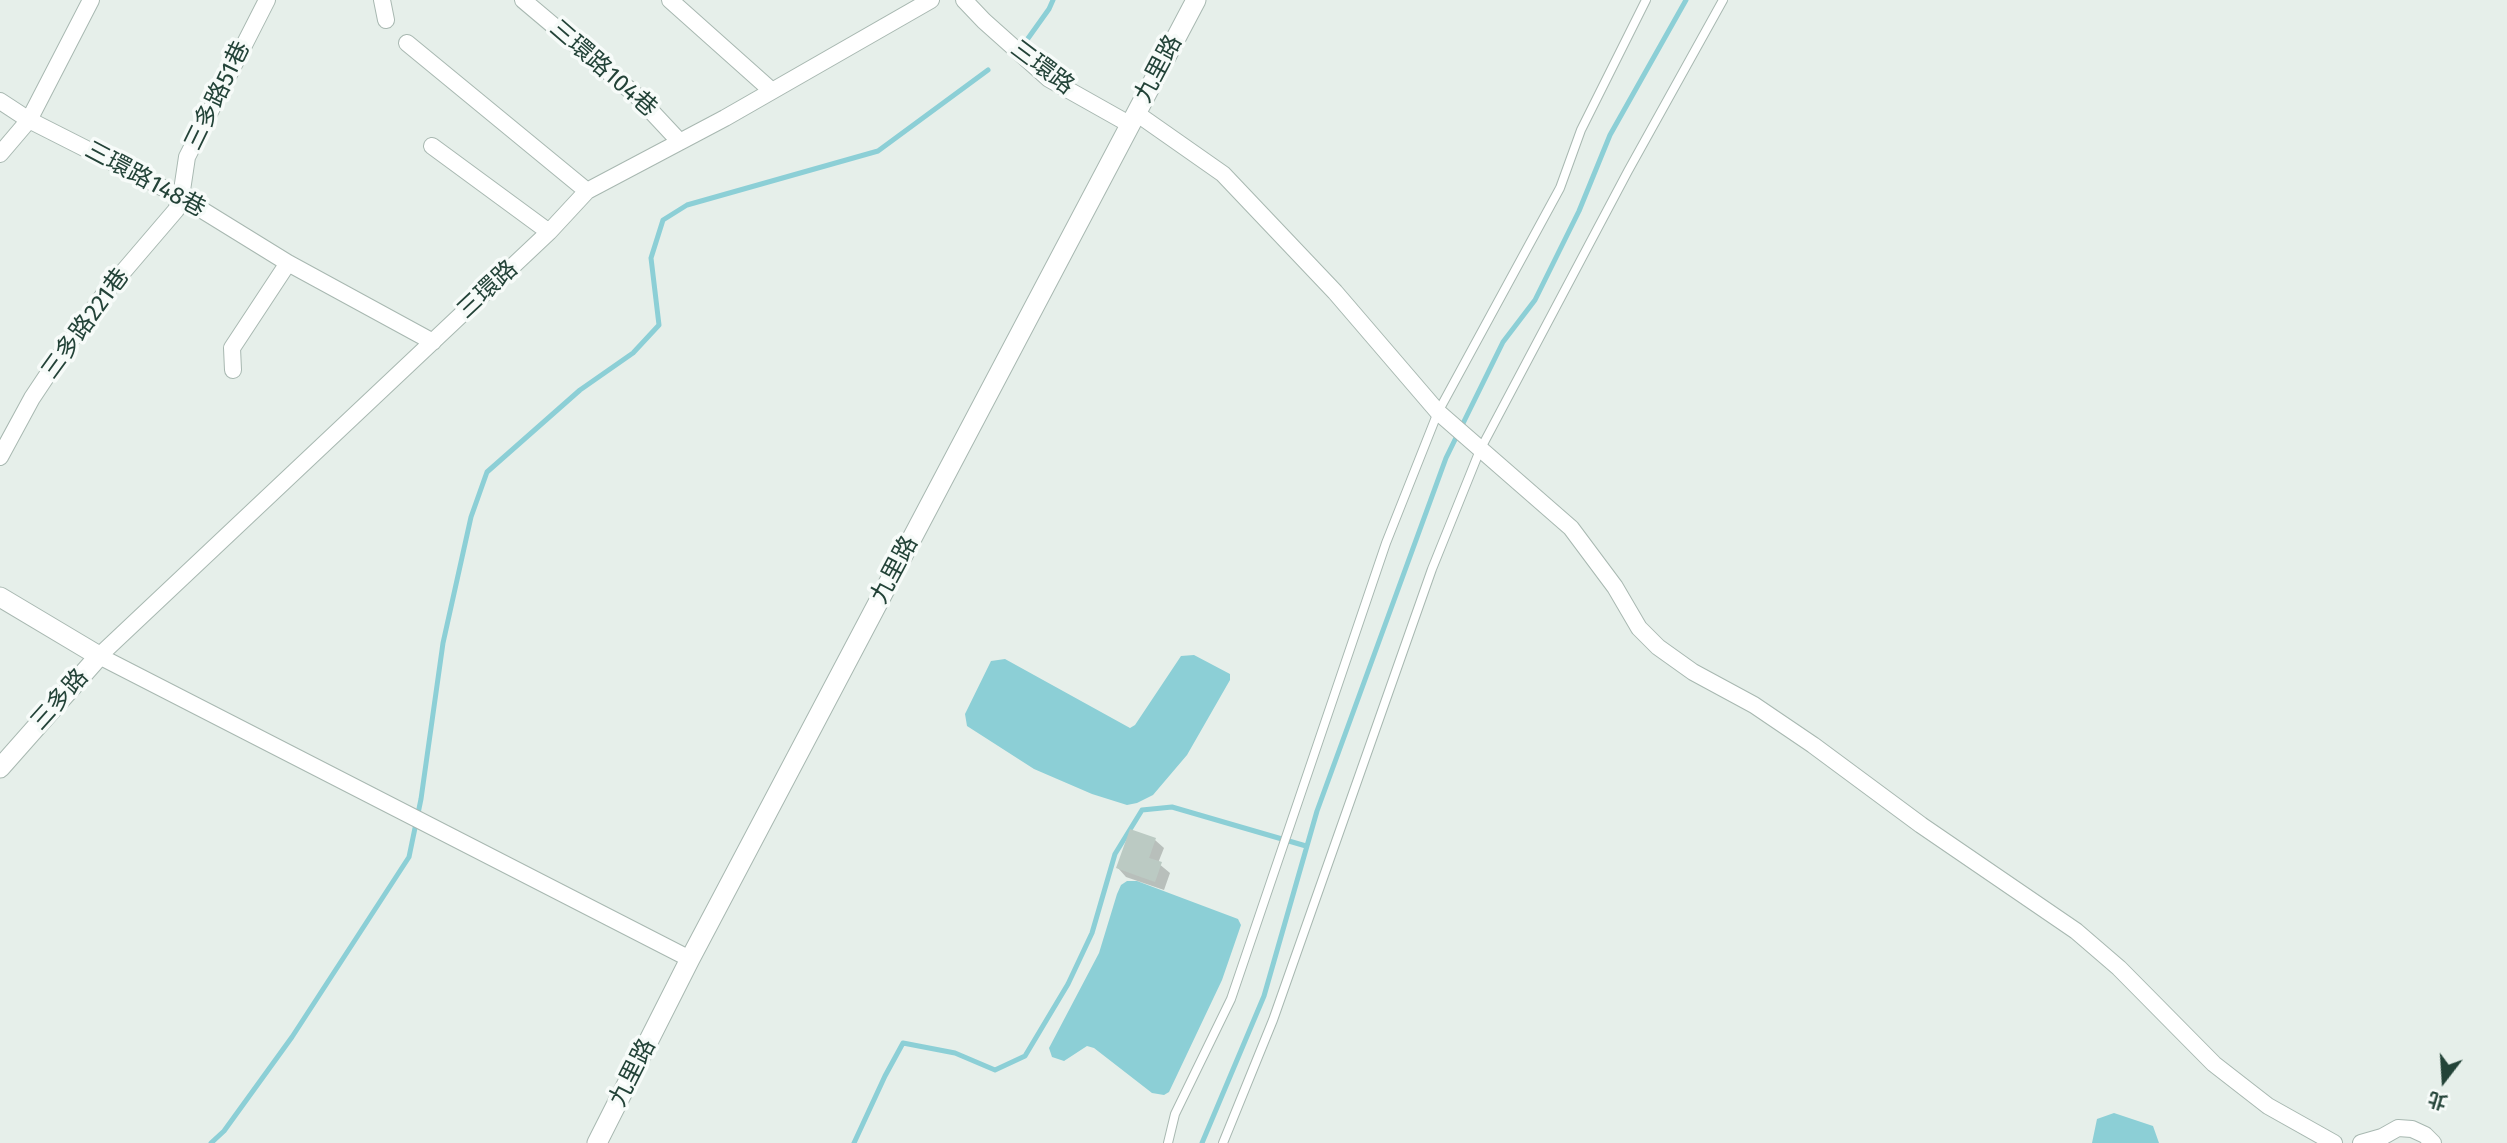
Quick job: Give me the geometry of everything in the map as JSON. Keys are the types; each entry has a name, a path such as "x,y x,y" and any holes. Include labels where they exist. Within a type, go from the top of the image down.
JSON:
{"street":[{"path":"0,154 29,120 91,0"},
{"name":"三多路51巷","path":"181,197 187,156 267,0"},
{"path":"382,0 386,20"},
{"name":"三環路104巷","path":"523,0 637,96 680,142"},
{"path":"670,0 772,91"},
{"name":"三環路","path":"99,656 549,232 587,191 772,91 931,0"},
{"name":"三環路","path":"964,0 1049,79 1133,118 1223,174 1327,283 1438,412 1571,528 1615,587 1640,628 1658,648 1693,672 1754,705 2076,931 2119,968 2214,1064 2268,1106 2334,1143"},
{"name":"九里路","path":"597,1143 690,959 1196,0"},
{"path":"407,43 587,191"},
{"name":"三環路148巷","path":"0,101 29,120 181,197 288,263 433,342"},
{"path":"432,146 549,232"},
{"name":"三多路221巷","path":"0,457 32,398 66,347 105,293 176,210 181,197"},
{"path":"233,370 232,348 288,263"},
{"name":"三多路","path":"0,597 99,656 0,768"},
{"path":"99,656 690,959"},
{"path":"2361,1143 2382,1137 2398,1128 2412,1129 2425,1135 2433,1143"}],"lane":[{"path":"1168,1143 1175,1114 1231,999 1386,542 1438,412 1560,188 1581,130 1646,0"},
{"path":"1223,1143 1273,1020 1432,569 1480,450 1628,171 1723,0"}],"water":[{"path":"1194,655 1230,674 1230,680 1187,755 1153,795 1137,803 1127,805 1092,794 1034,769 967,726 965,714 991,661 1005,659 1130,728 1135,725 1181,656"},
{"path":"1127,881 1137,881 1238,919 1241,925 1222,980 1169,1092 1164,1095 1152,1093 1094,1048 1087,1046 1064,1061 1052,1057 1049,1048 1099,953 1117,894 1121,885"},
{"path":"2114,1113 2153,1126 2159,1143 2092,1143 2097,1119"}],"building":[{"path":"1130,829 1156,838 1149,858 1162,862 1155,882 1116,868"}],"waterway":[{"path":"1024,44 1053,0"},
{"path":"1202,1143 1264,996 1317,811 1446,458 1503,342 1535,300 1579,211 1610,135 1686,0"},
{"path":"211,1143 224,1131 292,1037 409,857 421,799 443,643 471,517 487,472 580,390 633,353 659,325 651,258 663,220 687,205 878,151 988,70"},
{"path":"854,1143 903,1043 955,1053 995,1070 1025,1056 1068,984 1092,933 1115,854 1142,810 1172,807 1306,846"}]}
